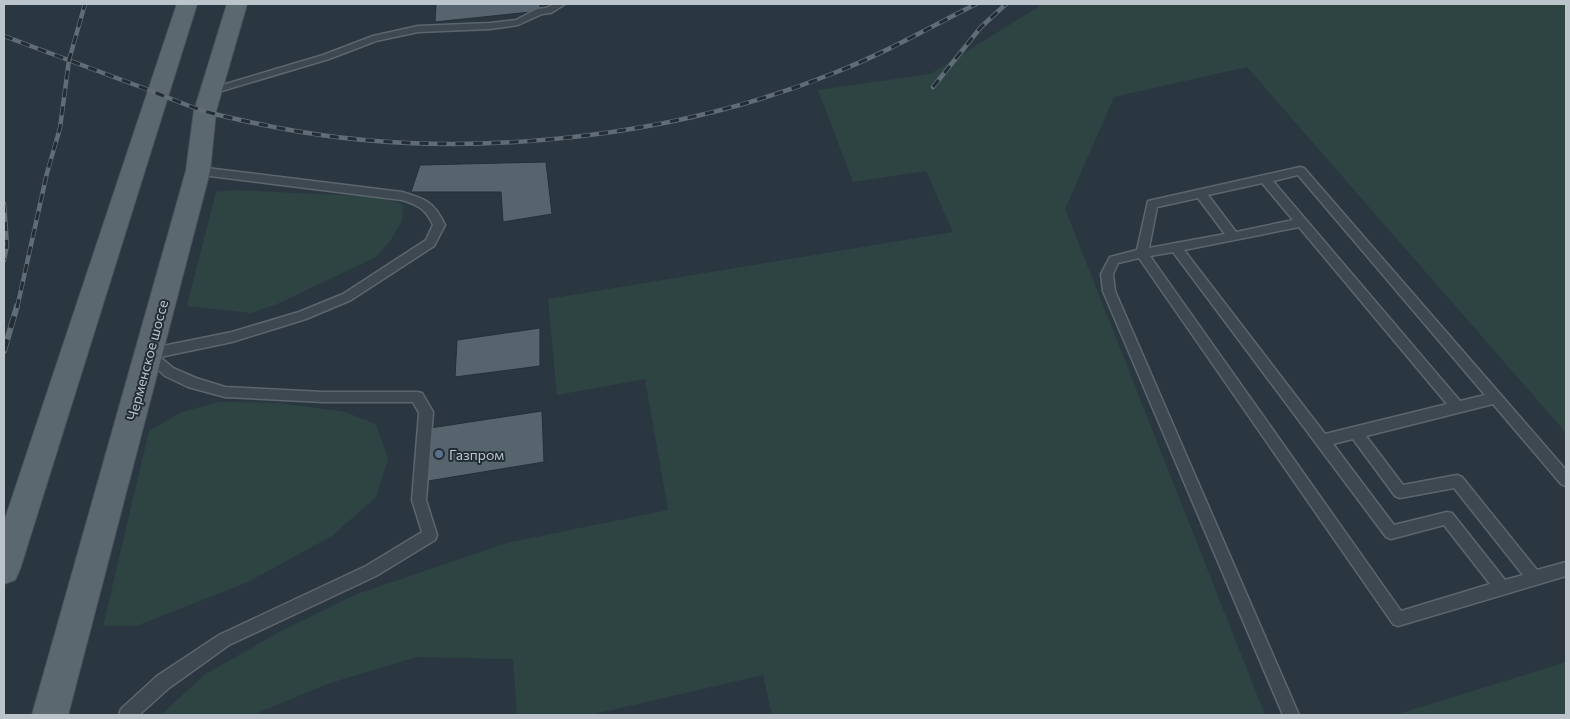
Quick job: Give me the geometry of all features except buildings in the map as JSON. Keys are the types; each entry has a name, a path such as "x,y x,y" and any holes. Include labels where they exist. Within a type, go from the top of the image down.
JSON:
{"main road":[{"path":"4,569 187,4"},
{"name":"Черменское шоссе","path":"50,715 198,171 205,111 237,4"}],"lane":[{"path":"212,91 326,57 373,39 418,28 490,26 518,22 540,11 548,11 561,4"},
{"path":"148,354 232,337 302,316 347,297 430,243 439,225 432,208 402,196 198,171"},
{"path":"1566,480 1300,171 1152,204 1142,253 1398,619 1566,569"},
{"path":"1265,179 1457,408"},
{"path":"1200,193 1233,237"},
{"path":"1291,715 1108,291 1107,274 1114,260 1301,222"},
{"path":"1176,247 1391,532 1447,518 1502,588"},
{"path":"127,715 163,682 224,640 371,571 430,535 419,500 426,412 417,397 323,397 225,392 193,383 169,372 148,354"},
{"path":"1322,441 1495,398"},
{"path":"1356,432 1400,492 1457,481 1535,579"}],"green space":[{"path":"1043,4 1566,4 1566,433 1247,67 1114,97 1065,209 1265,715 772,715 763,675 590,715 517,715 513,659 417,657 327,684 253,715 161,715 204,675 279,632 357,594 507,543 668,510 645,379 557,395 548,299 953,232 926,171 853,182 818,90 930,74"},
{"path":"232,190 382,197 403,205 402,221 391,240 376,257 275,305 250,313 187,306 216,192"},
{"path":"218,402 280,403 345,412 376,424 388,459 376,497 332,536 248,582 136,626 103,626 149,431 182,412"},
{"path":"1566,662 1566,715 1395,715"}],"railway":[{"path":"69,60 85,4"},
{"path":"69,60 213,114 279,128 347,138 416,143 488,143 560,138 631,129 702,115 769,96 870,58 976,4"},
{"path":"933,87 981,27 1006,4"},
{"path":"4,36 69,60"},
{"path":"17,308 47,173 60,128 69,60"},
{"path":"4,204 7,245 4,260"},
{"path":"4,351 17,306"}],"place":[{"name":"Газпром","path":"439,454"}]}
